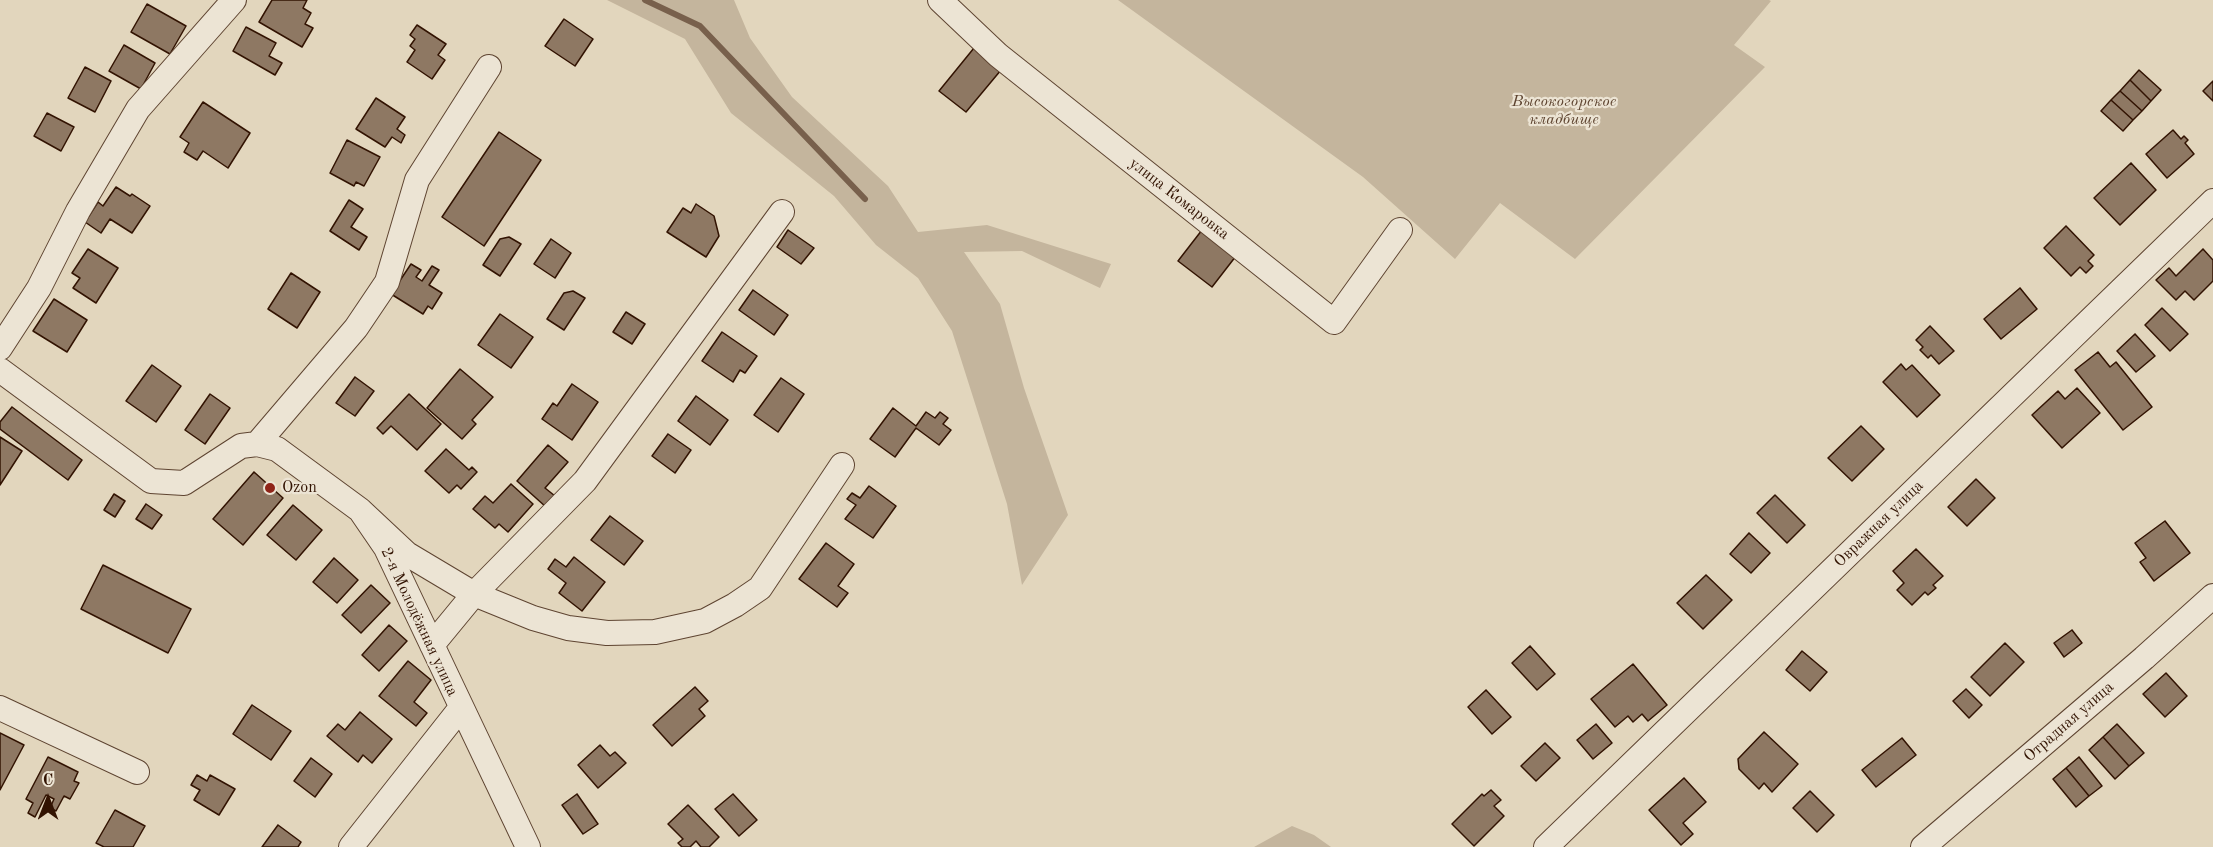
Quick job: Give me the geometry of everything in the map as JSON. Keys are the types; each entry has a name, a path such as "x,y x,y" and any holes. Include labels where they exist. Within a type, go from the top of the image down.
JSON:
{"street":[{"path":"234,0 138,109 78,211 1,366 152,481 184,483 242,446 257,444 357,327 387,282 417,180 489,67"},
{"name":"улица Комаровка","path":"939,0 998,55 1334,322 1400,230"},
{"name":"Овражная улица","path":"1546,847 2213,201"},
{"path":"432,645 474,594 585,481 782,212"},
{"name":"2-я Молодёжная улица","path":"257,444 277,450 360,510 386,548 460,709 528,847"},
{"path":"360,510 407,554 474,594 533,618 568,628 607,633 655,632 705,621 760,588 842,465"},
{"name":"Отрадная улица","path":"1923,847 2145,658 2213,596"},
{"path":"0,708 137,772"},
{"path":"351,847 460,709"}],"green space":[{"path":"607,0 734,0 750,38 792,97 888,186 918,232 987,225 1111,264 1100,288 1022,251 964,252 1000,304 1024,388 1068,515 1022,585 1007,504 952,331 918,278 876,245 834,196 731,113 685,39"},
{"name":"Высокогорское кладбище","path":"1118,0 1771,1 1734,45 1765,67 1575,259 1500,203 1455,259 1363,177"},
{"path":"1292,826 1314,835 1331,847 1254,847"}],"building":[{"path":"272,0 307,0 303,8 311,13 305,24 313,28 302,47 259,22"},
{"path":"147,4 186,26 170,54 131,32"},
{"path":"564,19 593,39 575,66 545,46"},
{"path":"417,25 446,44 438,55 445,60 432,79 407,62 415,50 410,46 415,39 410,35"},
{"path":"246,27 276,43 269,56 282,63 275,75 233,51"},
{"path":"124,45 155,63 141,89 109,71"},
{"path":"974,48 1001,70 966,112 939,91"},
{"path":"85,67 111,81 95,112 68,98"},
{"path":"2139,70 2161,90 2151,101 2130,80"},
{"path":"2130,80 2151,101 2142,111 2120,91"},
{"path":"2213,81 2213,101 2203,91"},
{"path":"2120,91 2142,111 2133,120 2111,100"},
{"path":"376,98 405,117 397,129 405,135 401,143 392,137 385,147 356,129"},
{"path":"2111,100 2133,120 2123,131 2101,111"},
{"path":"203,102 250,133 228,168 203,151 197,160 184,152 189,143 180,137"},
{"path":"47,113 74,127 61,151 34,136"},
{"path":"2173,130 2181,139 2184,136 2188,140 2185,143 2194,154 2167,178 2146,154"},
{"path":"499,132 541,160 484,246 442,217"},
{"path":"347,140 380,157 364,186 356,182 354,186 330,173"},
{"path":"2131,163 2156,190 2120,225 2094,198"},
{"path":"116,187 150,206 132,233 110,219 101,233 85,222 98,202 103,206"},
{"path":"349,200 363,209 351,227 367,237 359,250 330,231"},
{"path":"696,204 714,216 719,236 706,257 667,232 683,208 691,213"},
{"path":"2066,226 2094,255 2088,261 2093,266 2086,273 2080,267 2071,276 2044,248"},
{"path":"788,230 814,248 801,264 777,247"},
{"path":"1202,230 1236,256 1212,287 1178,261"},
{"path":"509,237 521,244 500,276 483,265 500,239"},
{"path":"551,239 571,253 555,278 534,264"},
{"path":"88,249 118,268 96,303 73,288 80,278 72,273"},
{"path":"2203,249 2213,260 2213,281 2194,300 2185,291 2176,300 2156,280 2169,268 2176,276"},
{"path":"411,264 421,270 416,277 422,281 432,266 439,270 429,285 442,293 432,309 428,306 423,314 391,294"},
{"path":"291,273 320,292 297,328 268,309"},
{"path":"2020,288 2037,309 2001,339 1984,319"},
{"path":"753,290 788,315 774,335 739,310"},
{"path":"573,291 585,298 564,330 547,319 564,293"},
{"path":"54,299 87,320 67,352 33,331"},
{"path":"2162,308 2188,334 2170,351 2145,325"},
{"path":"626,312 645,324 632,344 613,332"},
{"path":"500,314 533,337 511,368 478,345"},
{"path":"1930,326 1954,351 1939,364 1931,355 1928,358 1920,350 1923,347 1916,340"},
{"path":"722,332 757,356 745,373 740,370 733,382 702,361"},
{"path":"2135,334 2155,356 2136,372 2117,351"},
{"path":"2098,352 2110,367 2116,362 2152,407 2123,430 2075,370"},
{"path":"1901,364 1906,370 1912,365 1940,395 1917,417 1883,382"},
{"path":"152,365 181,386 156,422 126,401"},
{"path":"460,369 493,397 472,420 476,424 462,439 427,408"},
{"path":"355,377 374,391 355,416 336,403"},
{"path":"781,378 804,394 778,432 754,415"},
{"path":"572,384 598,402 572,440 542,419 553,403 557,406"},
{"path":"2077,388 2100,413 2062,448 2032,415 2058,391 2065,399"},
{"path":"210,394 230,408 205,444 185,430"},
{"path":"409,394 441,424 417,450 391,426 383,434 377,428"},
{"path":"696,396 728,420 710,445 678,421"},
{"path":"12,407 82,460 68,480 0,429 0,422"},
{"path":"893,408 916,426 926,412 935,418 940,412 948,418 943,424 951,430 939,445 916,428 895,457 870,439"},
{"path":"1861,426 1884,449 1852,481 1828,458"},
{"path":"668,434 691,450 675,473 652,456"},
{"path":"0,437 22,451 0,485"},
{"path":"548,445 568,462 545,488 555,496 546,507 517,481"},
{"path":"446,449 469,470 472,467 477,472 461,489 457,485 449,493 425,471"},
{"path":"254,472 283,498 243,545 213,519"},
{"path":"1976,479 1995,498 1967,526 1948,507"},
{"path":"511,484 533,504 508,532 499,524 495,528 473,509 485,496 493,503"},
{"path":"869,486 896,506 873,538 845,519 856,505 847,499 852,493 860,498"},
{"path":"114,494 125,501 115,517 104,510"},
{"path":"1775,495 1805,525 1787,543 1757,513"},
{"path":"146,504 162,515 152,529 136,519"},
{"path":"293,505 322,530 296,560 267,535"},
{"path":"610,516 643,541 624,565 591,540"},
{"path":"2165,521 2190,553 2154,581 2140,562 2146,558 2135,543"},
{"path":"1749,533 1770,553 1751,573 1730,554"},
{"path":"826,543 854,564 838,586 848,593 837,607 799,579"},
{"path":"1916,549 1943,576 1933,585 1936,588 1928,595 1925,592 1912,605 1897,590 1904,583 1893,571"},
{"path":"574,557 605,582 582,611 559,593 566,583 548,569 555,559 566,567"},
{"path":"334,558 358,580 337,603 313,582"},
{"path":"103,565 191,609 168,653 81,609"},
{"path":"1706,575 1732,600 1703,629 1677,603"},
{"path":"371,585 390,603 361,633 342,615"},
{"path":"389,625 407,641 379,671 362,655"},
{"path":"2072,630 2082,643 2064,657 2054,643"},
{"path":"2005,643 2024,662 1990,696 1971,677"},
{"path":"1530,646 1555,674 1537,690 1512,663"},
{"path":"1802,651 1827,672 1810,691 1786,670"},
{"path":"408,661 431,680 414,702 427,713 416,726 379,696"},
{"path":"1633,664 1667,705 1648,721 1642,714 1633,722 1628,716 1615,727 1591,699"},
{"path":"2166,673 2187,696 2165,717 2143,694"},
{"path":"695,687 708,701 699,709 705,716 672,746 653,725"},
{"path":"1966,689 1982,705 1969,718 1953,701"},
{"path":"1486,690 1511,717 1492,734 1468,707"},
{"path":"252,705 291,731 271,760 233,734"},
{"path":"360,712 392,739 372,763 363,755 358,762 327,736 338,724 345,730"},
{"path":"1596,724 1612,743 1593,759 1577,740"},
{"path":"2117,724 2144,753 2129,766 2103,737"},
{"path":"1764,732 1798,764 1772,792 1764,783 1759,789 1739,769 1738,759"},
{"path":"0,733 24,745 0,790"},
{"path":"2103,737 2129,766 2115,779 2089,750"},
{"path":"1902,738 1916,755 1876,787 1862,770"},
{"path":"1545,743 1560,758 1536,781 1521,766"},
{"path":"600,745 610,756 615,752 626,763 598,788 578,765"},
{"path":"48,757 78,772 74,781 79,783 70,799 64,796 56,811 50,808 54,799 46,795 35,817 28,813 33,803 26,799"},
{"path":"2079,757 2102,786 2089,796 2066,768"},
{"path":"311,758 332,774 315,797 294,781"},
{"path":"2066,768 2089,796 2076,807 2053,779"},
{"path":"197,775 207,781 210,775 235,789 219,815 194,800 200,790 191,785"},
{"path":"1684,778 1706,802 1683,823 1693,834 1681,845 1649,810"},
{"path":"1491,790 1501,800 1494,806 1504,816 1474,846 1452,824 1482,794 1484,796"},
{"path":"1810,791 1834,815 1817,832 1793,808"},
{"path":"577,794 598,824 583,834 562,805"},
{"path":"733,794 757,820 739,836 715,809"},
{"path":"688,805 719,837 709,847 701,847 696,841 690,847 682,847 678,843 683,839 668,824"},
{"path":"115,810 145,826 133,847 104,847 96,843"},
{"path":"278,825 301,842 298,847 262,847"}],"waterway":[{"path":"645,0 700,26 865,199"}],"place":[{"name":"Ozon","path":"270,488"}]}
